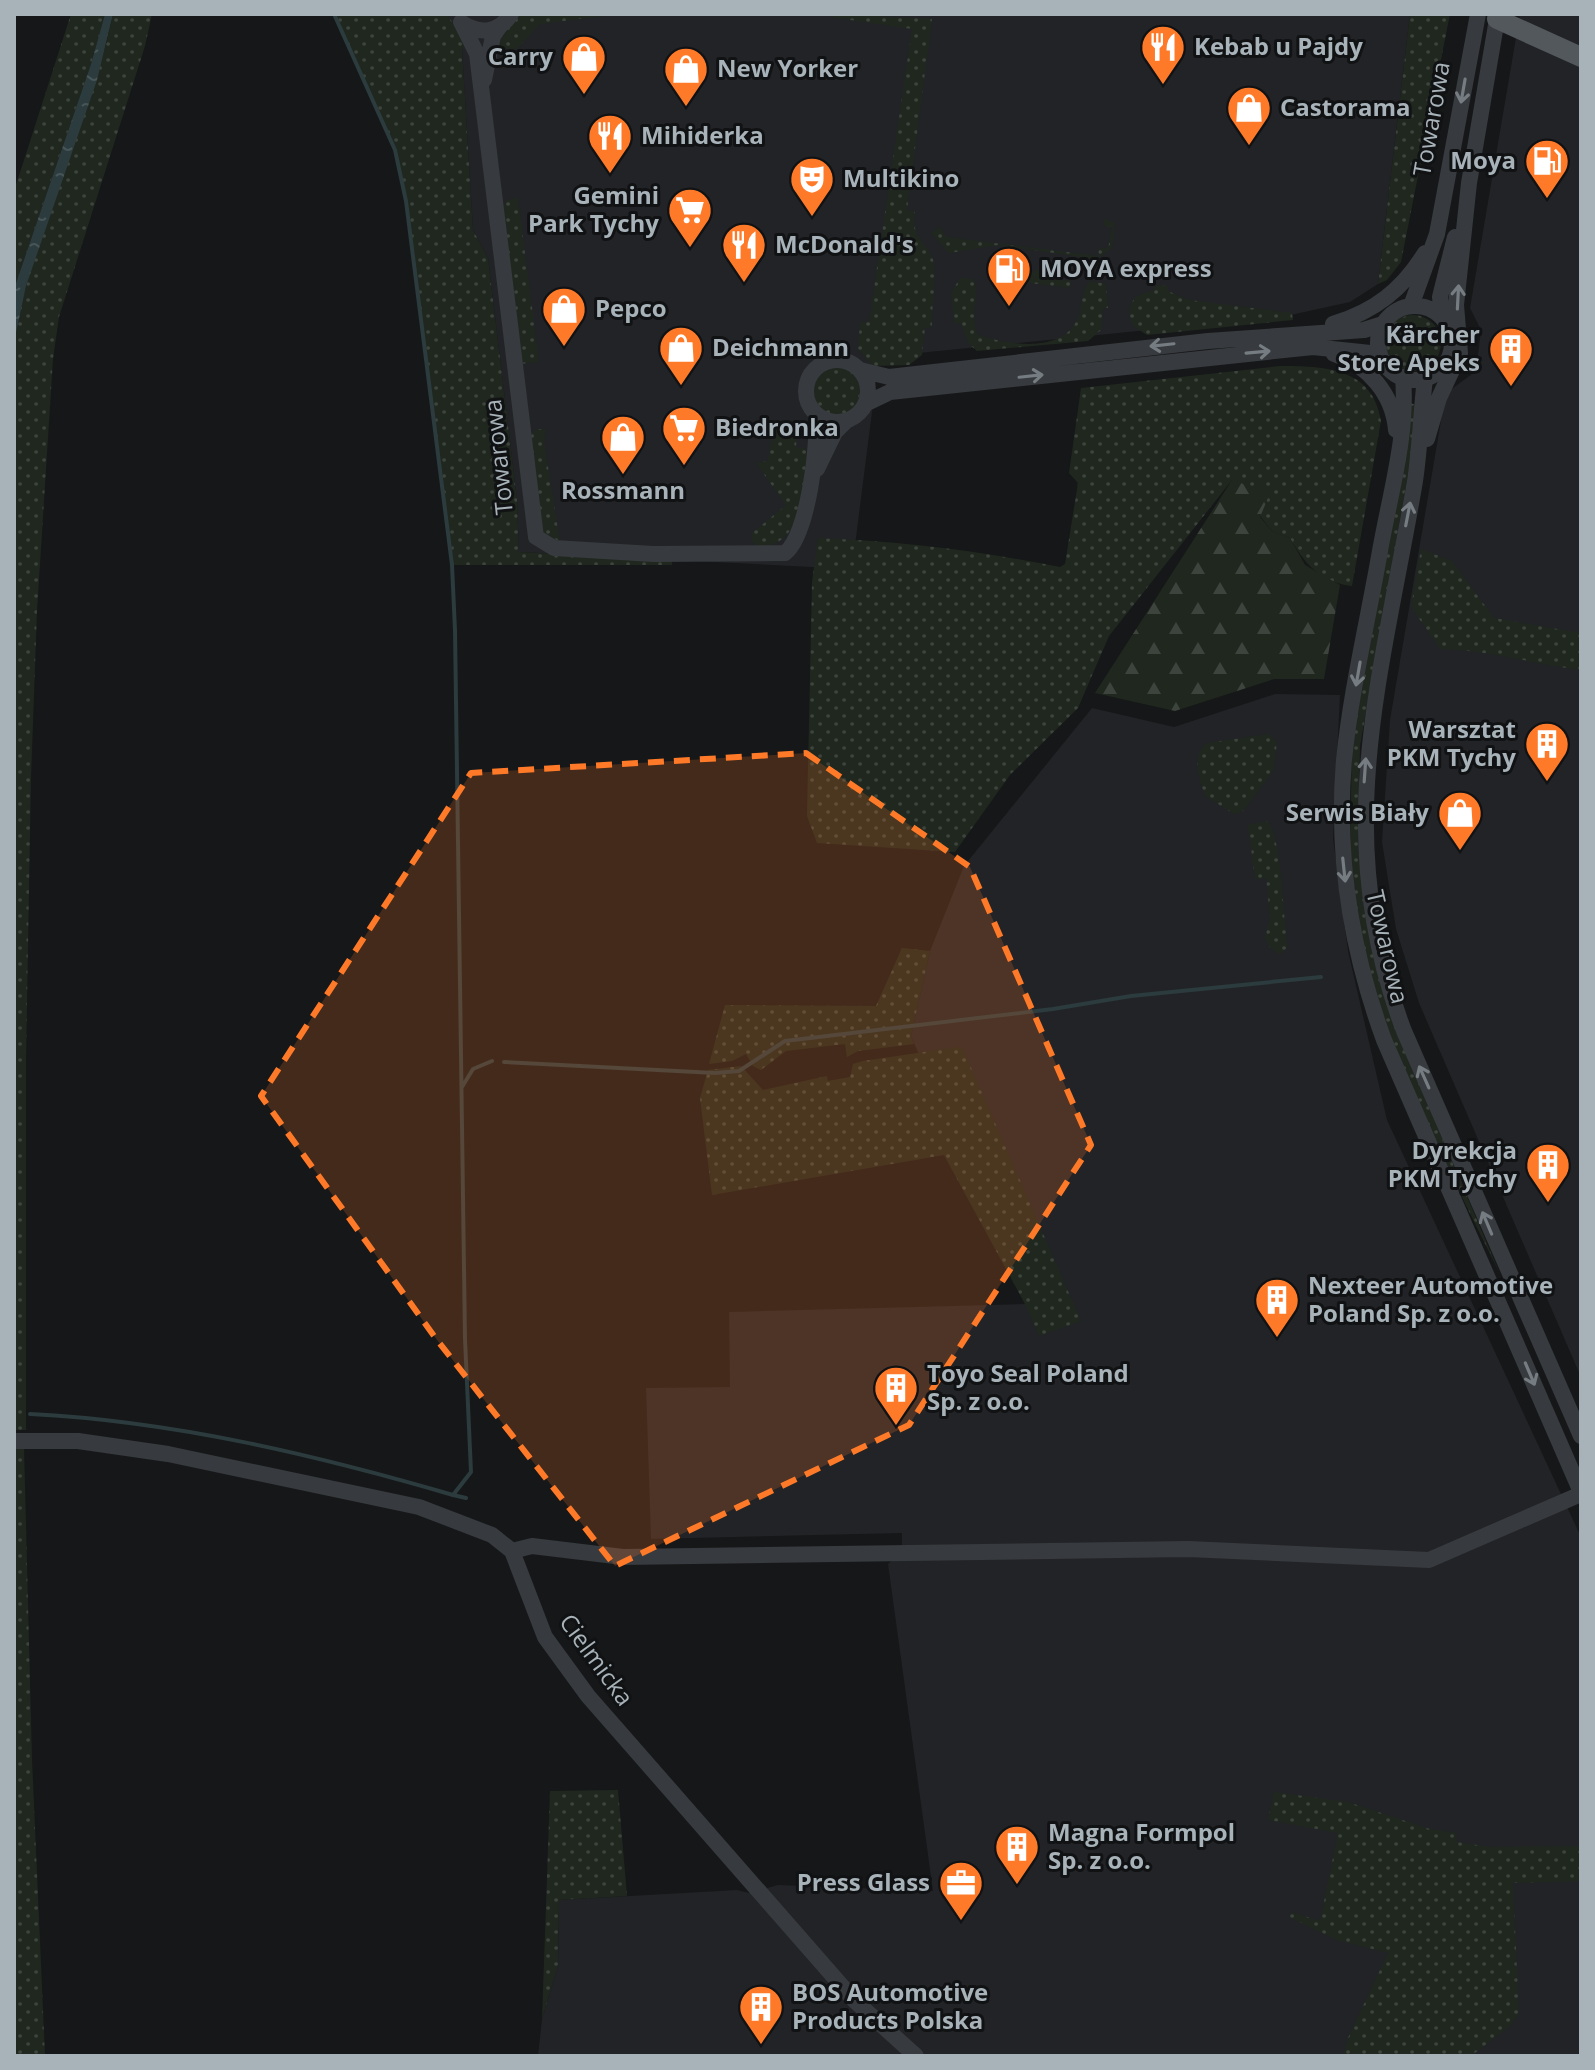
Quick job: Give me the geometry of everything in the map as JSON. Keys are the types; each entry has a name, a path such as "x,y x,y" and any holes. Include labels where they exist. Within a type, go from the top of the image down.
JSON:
{"main road":[{"path":"1491,16 1581,57"}],"street":[{"name":"Towarowa","path":"1469,183 1491,16"},
{"name":"Towarowa","path":"1437,234 1491,16"},
{"name":"Towarowa","path":"458,18 476,49 536,537 554,548 777,555 792,548 797,538 810,485 816,414"},
{"path":"458,18 480,31 506,20"},
{"name":"Towarowa","path":"481,93 493,36 506,20"},
{"path":"1442,317 1440,297 1469,183"},
{"path":"1415,478 1439,398 1460,353 1456,305 1469,183"},
{"path":"1411,306 1437,234"},
{"path":"1312,339 1387,299 1415,269 1437,234"},
{"path":"1380,354 1312,339 900,376 877,376 847,362 833,360 813,371 806,395 816,414 829,421 846,421 881,394 1312,339 1383,324 1400,309 1411,306 1423,306 1442,317 1448,326 1452,347 1443,367 1425,378 1403,377 1389,368 1380,354 1379,333 1383,324"},
{"path":"1312,339 1351,359 1375,379 1392,407 1396,459"},
{"path":"860,370 868,390 865,404"},
{"name":"Towarowa","path":"1403,377 1404,417 1347,736 1342,812 1344,871 1357,950 1372,1007 1581,1493"},
{"name":"Towarowa","path":"1425,378 1415,478 1369,732 1363,811 1368,880 1379,950 1396,1010 1581,1436"},
{"name":"Towarowa","path":"810,485 835,432 846,421"},
{"path":"1499,1303 1518,1295"},
{"path":"14,1441 78,1441 121,1446 419,1507 492,1535 512,1551 532,1546 637,1557 1188,1549 1429,1560 1581,1493"},
{"name":"Cielmicka","path":"512,1551 545,1637 588,1696 855,2001 916,2056"}],"highlighted area":[{"path":"806,753 970,867 1091,1145 909,1425 615,1566 437,1340 261,1096 471,773"}],"shaded area":[{"path":"447,14 1410,14 1378,284 1350,302 1286,316 879,357 852,569 519,552 517,500 488,258 473,230 462,49"},
{"path":"1520,14 1581,14 1581,1377 1419,1003 1396,929 1382,842 1390,720 1443,409 1449,391 1476,371 1481,330 1470,308"},
{"path":"1275,694 1340,695 1333,838 1348,951 1387,1120 1581,1537 1581,2056 538,2056 542,2019 558,1966 559,1900 737,1890 749,1893 778,1885 933,1891 888,1564 902,1551 902,1533 651,1539 646,1388 730,1387 729,1312 1025,1304 911,1036 930,951 964,866 1092,708 1174,727"}],"green space":[{"path":"71,14 105,14 91,64 14,289 14,191"},
{"path":"113,14 152,14 145,46 59,317 53,359 37,611 31,778 26,1059 26,1430 14,1430 14,339 35,257 91,96"},
{"path":"333,14 447,14 469,48 462,49 473,230 488,258 517,500 519,552 672,560 672,565 452,565 406,201 395,150"},
{"path":"518,14 619,14 540,24 517,49 495,48"},
{"path":"831,14 932,19 907,210 915,212 915,230 934,263 932,327 925,328 922,355 909,365 873,366 858,349 860,322 869,322 912,29 830,17"},
{"path":"1410,14 1450,14 1401,262 1387,280 1378,284"},
{"path":"518,198 539,362 520,364 502,208 507,200"},
{"path":"1105,219 1115,223 1112,248 1096,259 999,245 949,253 931,233 940,227 946,237 1098,256 1099,248 1108,249 1112,227 1102,225"},
{"path":"1052,266 1051,279 1069,281 1072,270 1070,288 997,279 993,273 998,268 1028,273"},
{"path":"960,278 974,279 974,322 978,335 1003,341 1044,343 1068,332 1076,322 1084,291 1090,281 1106,284 1108,308 1103,308 1101,330 1088,341 977,351 968,343 961,323 954,324 951,293"},
{"path":"1155,285 1168,286 1168,291 1189,300 1292,313 1293,320 1147,335 1133,326 1130,307 1141,294 1154,291"},
{"path":"1413,315 1433,323 1441,343 1433,363 1413,371 1393,363 1385,343 1393,323"},
{"path":"1280,366 1313,367 1344,373 1368,390 1376,403 1381,421 1352,586 1331,581 1315,570 1301,556 1290,538 1272,531 1232,480 1109,636 1078,708 1010,775 955,852 817,843 807,816 812,582 818,538 940,548 1060,567 1065,564 1078,483 1069,473 1081,388"},
{"path":"836,367 853,374 860,391 853,408 836,415 819,408 812,391 819,374"},
{"path":"1410,403 1420,406 1360,746 1358,847 1366,914 1380,981 1396,1030 1500,1274 1449,1171 1387,1030 1371,983 1357,915 1350,847 1352,746"},
{"path":"773,423 792,427 797,434 796,447 809,450 802,496 793,526 785,537 773,544 758,546 752,541 752,533 786,505 756,463 768,461"},
{"path":"537,429 546,429 544,442 560,542 541,531 529,436"},
{"path":"1232,480 1270,493 1260,517 1272,531 1290,538 1305,565 1340,585 1324,679 1274,679 1175,711 1095,693"},
{"path":"1421,549 1452,561 1494,618 1581,633 1581,670 1440,649 1411,607"},
{"path":"1269,734 1277,743 1273,771 1243,811 1234,814 1205,796 1198,761 1207,743"},
{"path":"1267,821 1279,859 1288,947 1280,954 1270,948 1265,938 1270,917 1266,878 1255,879 1248,825"},
{"path":"902,948 930,951 911,1036 914,1044 858,1051 847,1057 845,1044 786,1051 761,1070 753,1066 746,1054 732,1061 709,1064 725,1005 876,1006"},
{"path":"958,1047 963,1049 1081,1321 1039,1336 1025,1304 944,1155 712,1195 700,1098 708,1070 741,1066 763,1090 827,1076 828,1081 850,1077 853,1064 863,1061"},
{"path":"24,1448 32,1759 45,2056 14,2056 14,1449"},
{"path":"618,1790 627,1896 559,1900 558,1966 542,2019 550,1791"},
{"path":"1274,1792 1348,1802 1430,1829 1456,1833 1457,1842 1490,1847 1581,1846 1581,1881 1513,1883 1519,2013 1511,2025 1471,2056 1344,2056 1347,2040 1388,1953 1337,1940 1289,1917 1292,1912 1320,1921 1338,1833 1268,1820"}],"water":[{"path":"105,14 113,14 97,80 26,286 14,342 14,289 91,64"}],"waterway":[{"path":"30,1414 137,1424 244,1442 349,1466 453,1495 471,1472 465,1339 452,565 406,201 395,150 334,14"},
{"path":"504,1062 715,1073 739,1071 785,1041 1053,1009 1131,996 1321,977"},
{"path":"462,1087 473,1069 492,1061"},
{"path":"453,1495 466,1498"}],"place":[{"name":"Kebab u Pajdy","path":"1163,86"},
{"name":"Carry","path":"584,96"},
{"name":"New Yorker","path":"686,108"},
{"name":"Castorama","path":"1249,147"},
{"name":"Mihiderka","path":"610,175"},
{"name":"Moya","path":"1547,200"},
{"name":"Multikino","path":"812,218"},
{"name":"Gemini Park Tychy","path":"690,249"},
{"name":"McDonald's","path":"744,284"},
{"name":"MOYA express","path":"1009,308"},
{"name":"Pepco","path":"564,348"},
{"name":"Deichmann","path":"681,387"},
{"name":"Kärcher Store Apeks","path":"1511,388"},
{"name":"Biedronka","path":"684,467"},
{"name":"Rossmann","path":"623,476"},
{"name":"Warsztat PKM Tychy","path":"1547,783"},
{"name":"Serwis Biały","path":"1460,852"},
{"name":"Dyrekcja PKM Tychy","path":"1548,1204"},
{"name":"Nexteer Automotive Poland Sp. z o.o.","path":"1277,1339"},
{"name":"Toyo Seal Poland Sp. z o.o.","path":"896,1427"},
{"name":"Magna Formpol Sp. z o.o.","path":"1017,1886"},
{"name":"Press Glass","path":"961,1922"},
{"name":"BOS Automotive Products Polska","path":"761,2046"}]}
